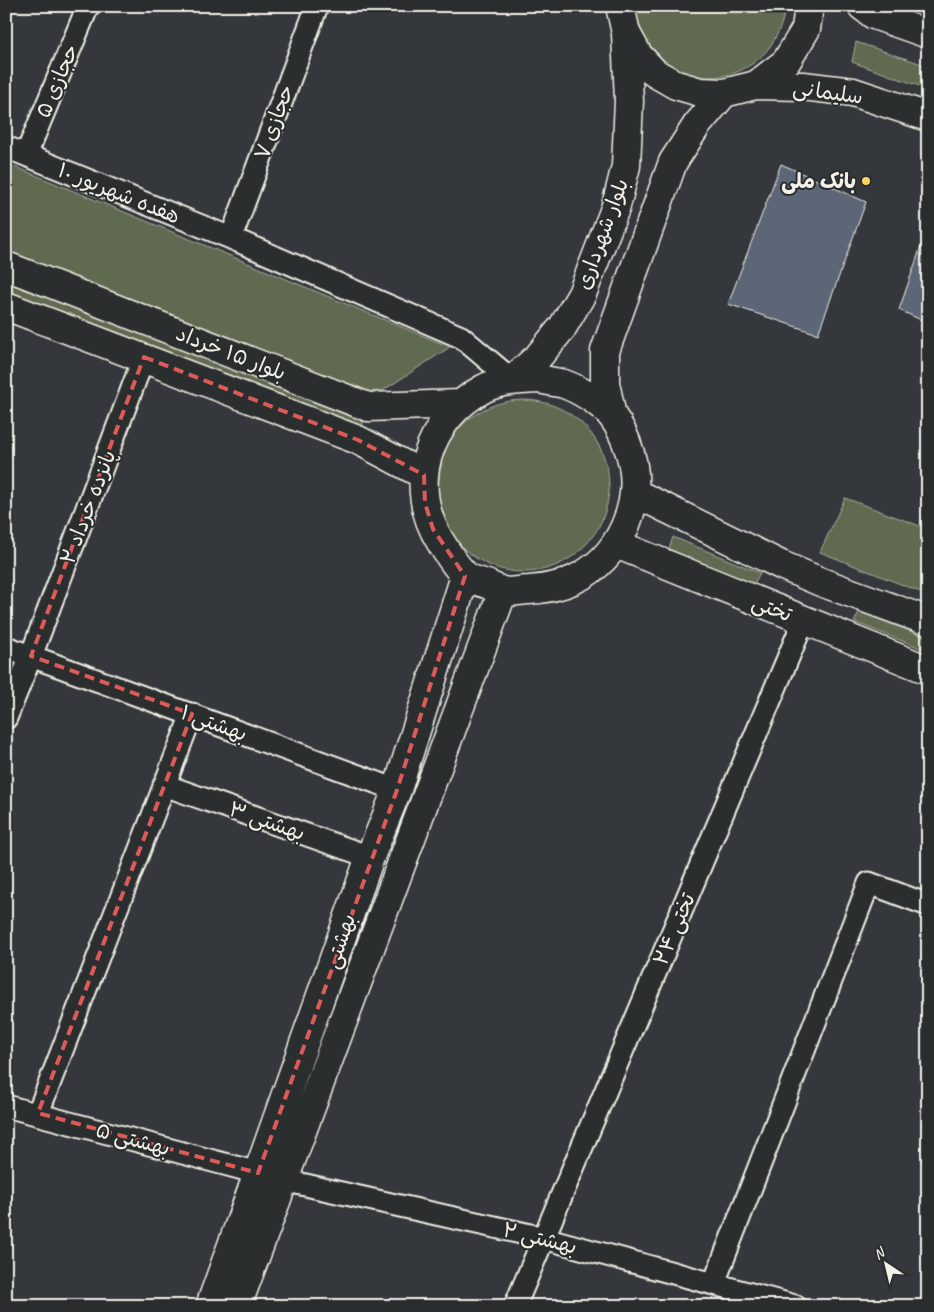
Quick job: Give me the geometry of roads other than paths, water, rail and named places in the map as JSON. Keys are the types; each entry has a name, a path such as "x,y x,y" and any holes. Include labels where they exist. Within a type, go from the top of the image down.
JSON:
{"main road":[{"path":"620,6 626,33 638,55 655,73 676,85 700,92 724,93 756,84 786,62 806,29 809,6"},
{"path":"862,6 874,15 928,34"},
{"name":"بلوار شهرداری","path":"512,380 538,357 562,328 582,294 616,206 626,166 629,101 626,33"},
{"name":"سلیمانی","path":"756,84 803,86 853,92 928,117"},
{"name":"بلوار شهرداری","path":"612,416 606,383 606,351 609,342 673,162 698,125 724,93"},
{"name":"بلوار ۱۵ خرداد","path":"6,266 368,407 461,404"},
{"name":"بلوار ۱۵ خرداد","path":"6,306 358,440 424,475"},
{"path":"538,379 565,385 590,398 612,416 625,439 634,465 635,493 628,520 616,544 597,565 574,580 547,588 503,591 466,576 448,553 433,529 425,503 424,475 430,448 442,424 461,404 484,388 512,380 538,379"},
{"name":"تختی","path":"635,493 781,565 821,582 928,621"},
{"name":"تختی","path":"616,544 928,670"},
{"name":"بهشتی","path":"237,1306 271,1176 370,857 397,790 466,576"},
{"path":"804,620 821,582"},
{"name":"بهشتی","path":"210,1306 271,1176 503,591"}],"street":[{"name":"حجازی ۵","path":"26,155 88,6"},
{"name":"حجازی ۷","path":"231,238 317,6"},
{"name":"هفده شهریور ۱۰","path":"6,147 231,238 460,337 512,380"},
{"name":"پانزده خرداد ۲","path":"6,718 32,656 144,357"},
{"name":"تختی ۲۴","path":"515,1306 804,620"},
{"path":"6,648 32,656"},
{"name":"بهشتی ۱","path":"32,656 397,790"},
{"path":"38,1113 192,714"},
{"name":"بهشتی ۳","path":"164,785 370,857"},
{"path":"714,1283 869,883 928,905"},
{"name":"بهشتی ۵","path":"6,1106 271,1176"},
{"name":"بهشتی ۲","path":"271,1176 544,1238 714,1283 764,1302 795,1306"}],"place":[{"name":"بانک ملی","path":"866,181"}]}
